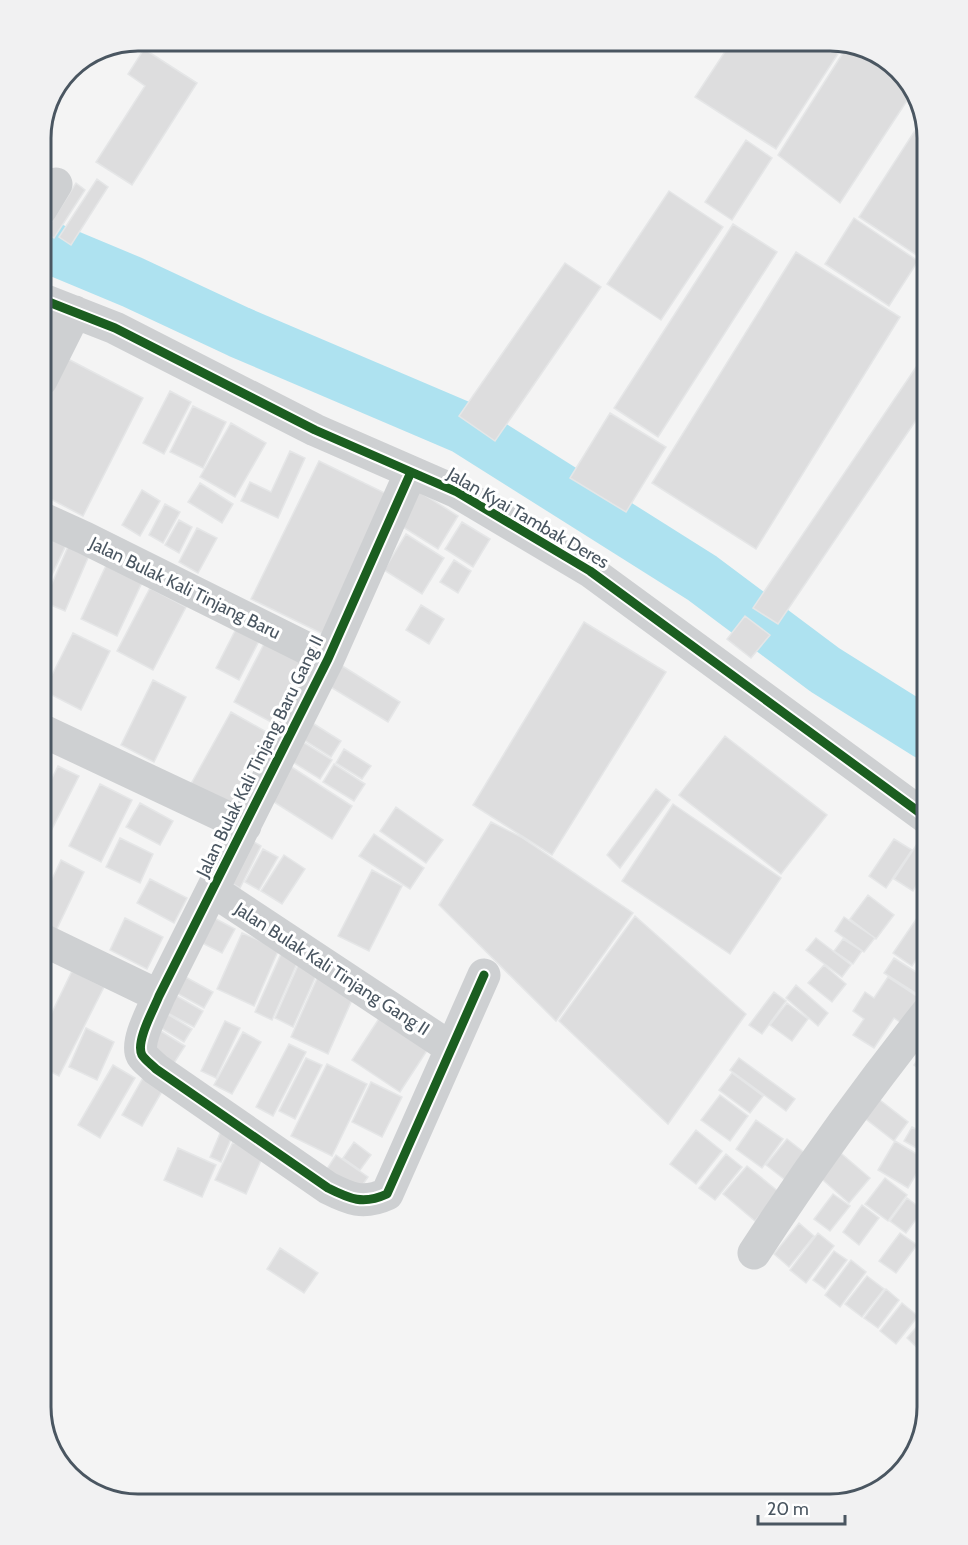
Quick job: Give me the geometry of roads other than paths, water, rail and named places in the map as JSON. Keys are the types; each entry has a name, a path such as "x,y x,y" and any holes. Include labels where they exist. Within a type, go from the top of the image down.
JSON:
{"street":[{"name":"Jalan Kyai Tambak Deres","path":"51,303 115,327 315,430 457,492 590,571 917,811"},
{"path":"51,360 75,312"},
{"name":"Jalan Bulak Kali Tinjang Baru Gang II","path":"411,472 328,659 159,996 141,1038 140,1047 142,1054 156,1068 327,1188 346,1197 362,1201 375,1200 387,1194 452,1048"},
{"name":"Jalan Bulak Kali Tinjang Baru","path":"51,523 328,659"},
{"path":"51,735 245,826"},
{"name":"Jalan Bulak Kali Tinjang Gang II","path":"212,890 452,1048"},
{"path":"51,944 159,996"},
{"path":"452,1048 484,975"},
{"path":"754,1253 801,1181 917,1026"}],"waterway":[{"path":"51,248 132,282 239,332 464,428 702,578 825,670 917,728"}]}
